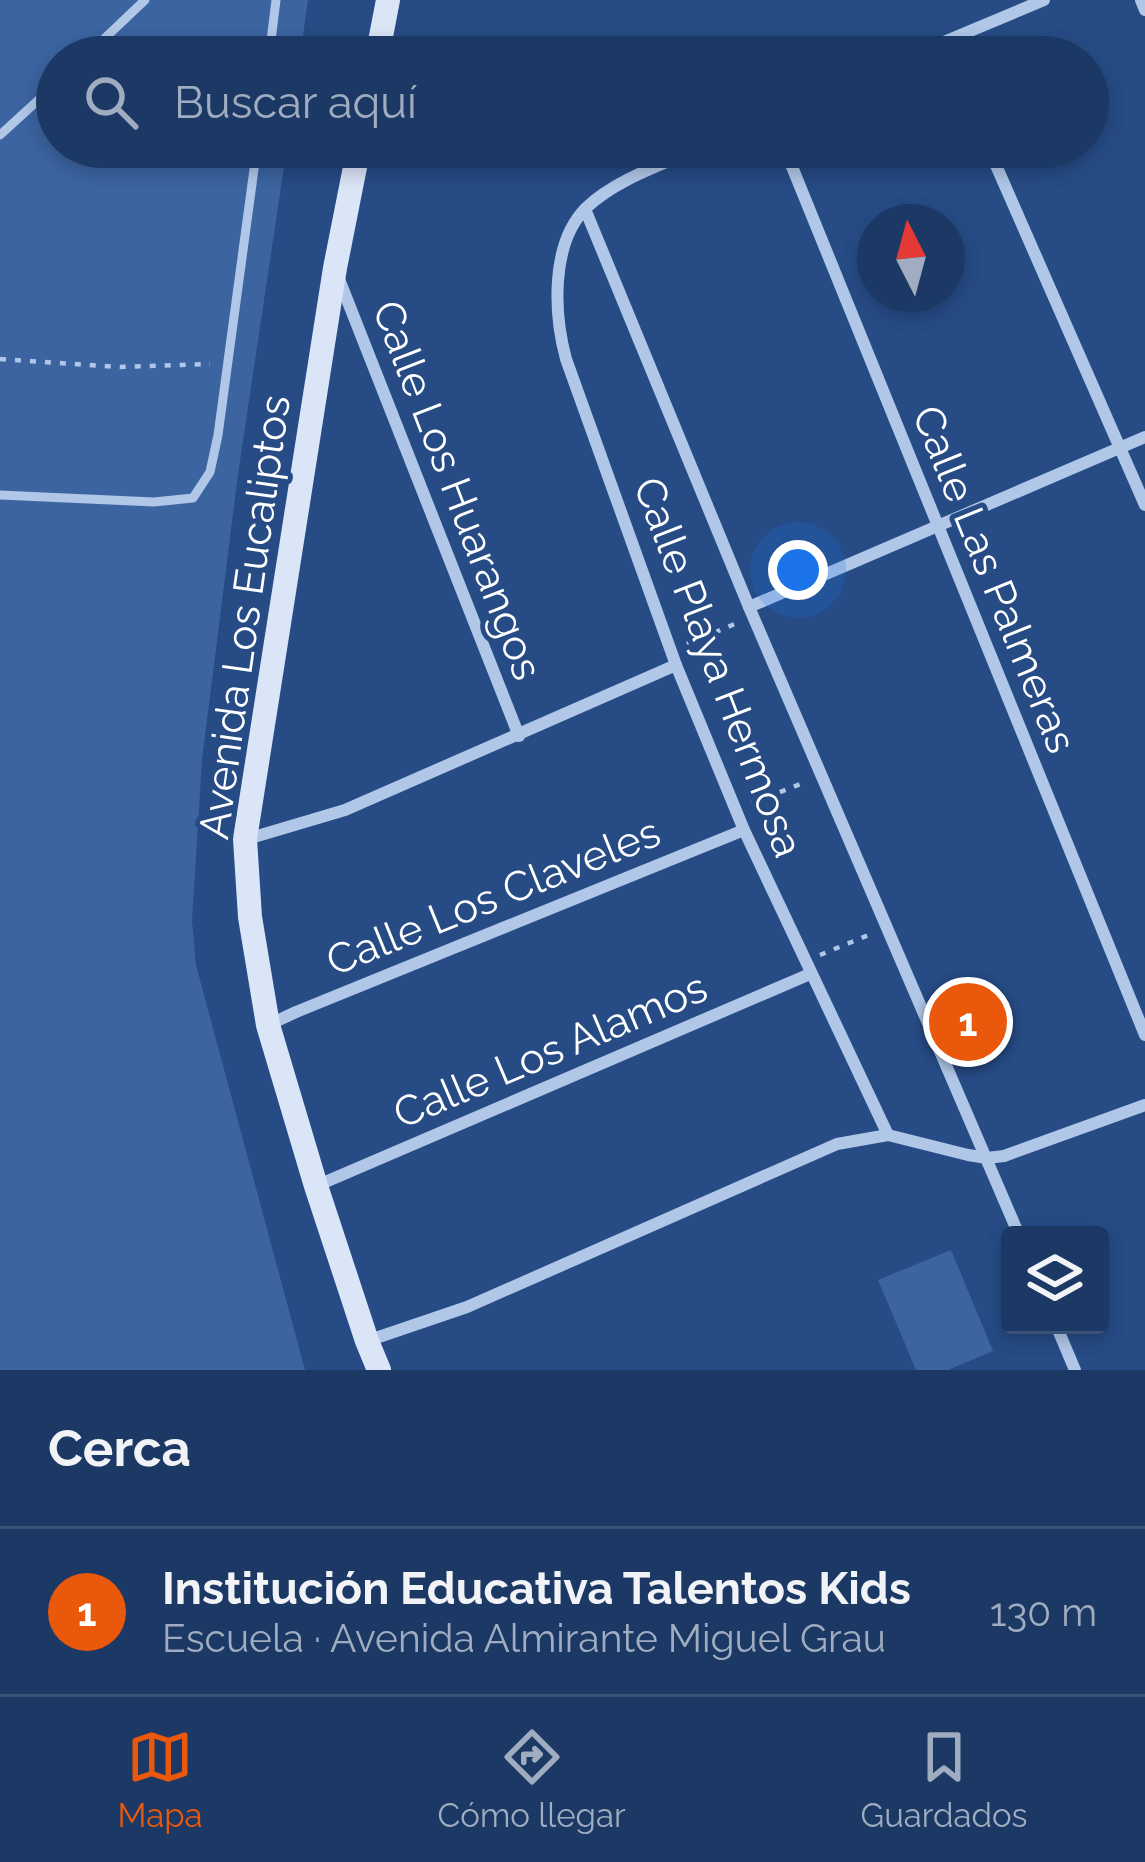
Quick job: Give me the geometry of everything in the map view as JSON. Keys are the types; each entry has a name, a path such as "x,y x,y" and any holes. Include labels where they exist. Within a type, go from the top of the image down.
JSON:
{"street":[{"path":"381,36 388,0"},
{"path":"959,36 1044,0"},
{"path":"1141,0 1145,10"},
{"name":"Avenida Los Eucaliptos","path":"355,168 334,268 245,839 250,917 268,1025 316,1186 379,1370"},
{"path":"656,168 585,209 751,612 1015,1226"},
{"name":"Calle Las Palmeras","path":"793,168 1145,1036"},
{"path":"997,168 1145,505"},
{"name":"Calle Playa Hermosa","path":"585,209 569,235 557,279 558,328 574,382 670,650 735,809 888,1135"},
{"name":"Calle Los Huarangos","path":"334,268 519,736"},
{"path":"751,612 1145,436"},
{"path":"245,839 345,810 676,665"},
{"name":"Calle Los Claveles","path":"268,1025 744,830"},
{"name":"Calle Los Alamos","path":"316,1186 807,968"},
{"path":"367,1341 466,1307 837,1144 888,1135 987,1158 1004,1156 1145,1105"},
{"path":"1060,1334 1075,1370"}],"lane":[{"path":"107,36 145,0"},
{"path":"272,36 276,0"},
{"path":"0,135 36,102"},
{"path":"0,495 154,502 193,498 210,472 253,168"}],"path":[{"path":"0,359 120,367 228,362"},
{"path":"670,650 751,612"},
{"path":"735,809 821,775"},
{"path":"807,968 887,928"}],"shaded area":[{"path":"0,0 308,0 303,36 36,36 36,168 284,168 202,760 192,921 196,965 305,1370 0,1370"},
{"path":"951,1250 993,1351 948,1370 916,1370 878,1280"}],"place":[{"name":"Institución Educativa Talentos Kids","path":"968,1022"}]}
